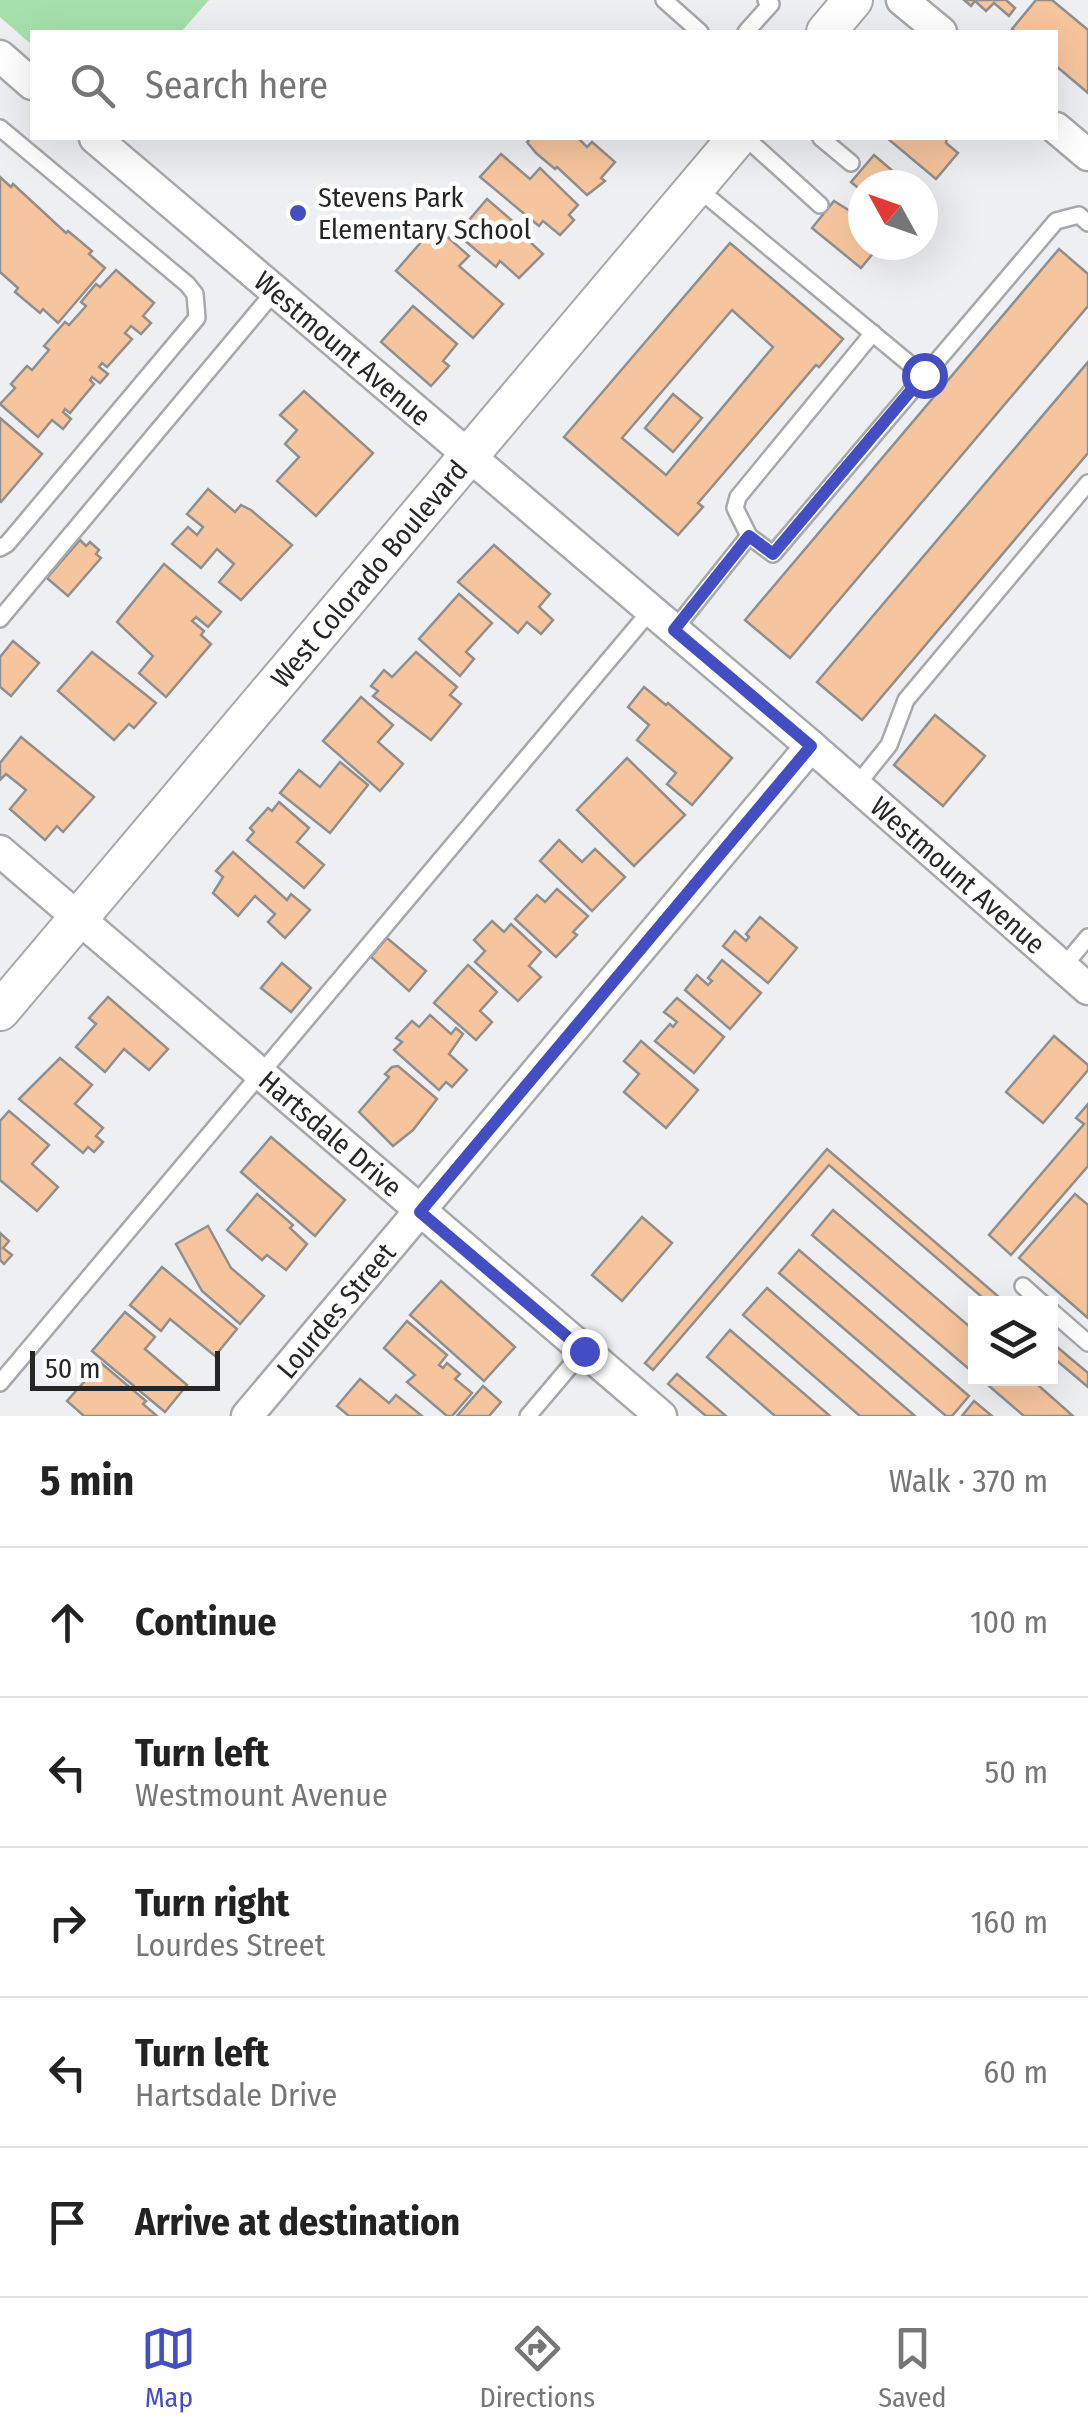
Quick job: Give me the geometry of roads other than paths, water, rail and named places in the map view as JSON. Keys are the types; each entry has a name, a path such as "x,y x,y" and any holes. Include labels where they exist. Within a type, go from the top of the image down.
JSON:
{"street":[{"path":"902,0 939,30"},
{"path":"0,56 30,82"},
{"path":"1058,130 1088,155"},
{"name":"Westmount Avenue","path":"97,140 811,746 1088,989"},
{"name":"West Colorado Boulevard","path":"0,1011 736,140"},
{"name":"Lourdes Street","path":"247,1416 811,746"},
{"name":"Hartsdale Drive","path":"0,851 661,1416"}],"lane":[{"path":"664,0 698,30"},
{"path":"748,30 770,4 766,0"},
{"path":"0,128 187,284 198,305 197,318 0,548"},
{"path":"748,140 820,205"},
{"path":"823,140 852,163"},
{"path":"696,186 924,375"},
{"path":"872,332 738,497 735,508 749,536 773,554 1056,221 1079,215 1088,223"},
{"path":"0,619 275,291"},
{"path":"856,786 889,744 906,700 1088,483"},
{"path":"0,1382 261,1074 663,620 749,536"},
{"path":"1063,967 1088,938"},
{"path":"1023,1286 1034,1296"},
{"path":"1058,1317 1088,1343"},
{"path":"528,1416 584,1351"}],"place":[{"name":"Stevens Park Elementary School","path":"298,213"}]}
